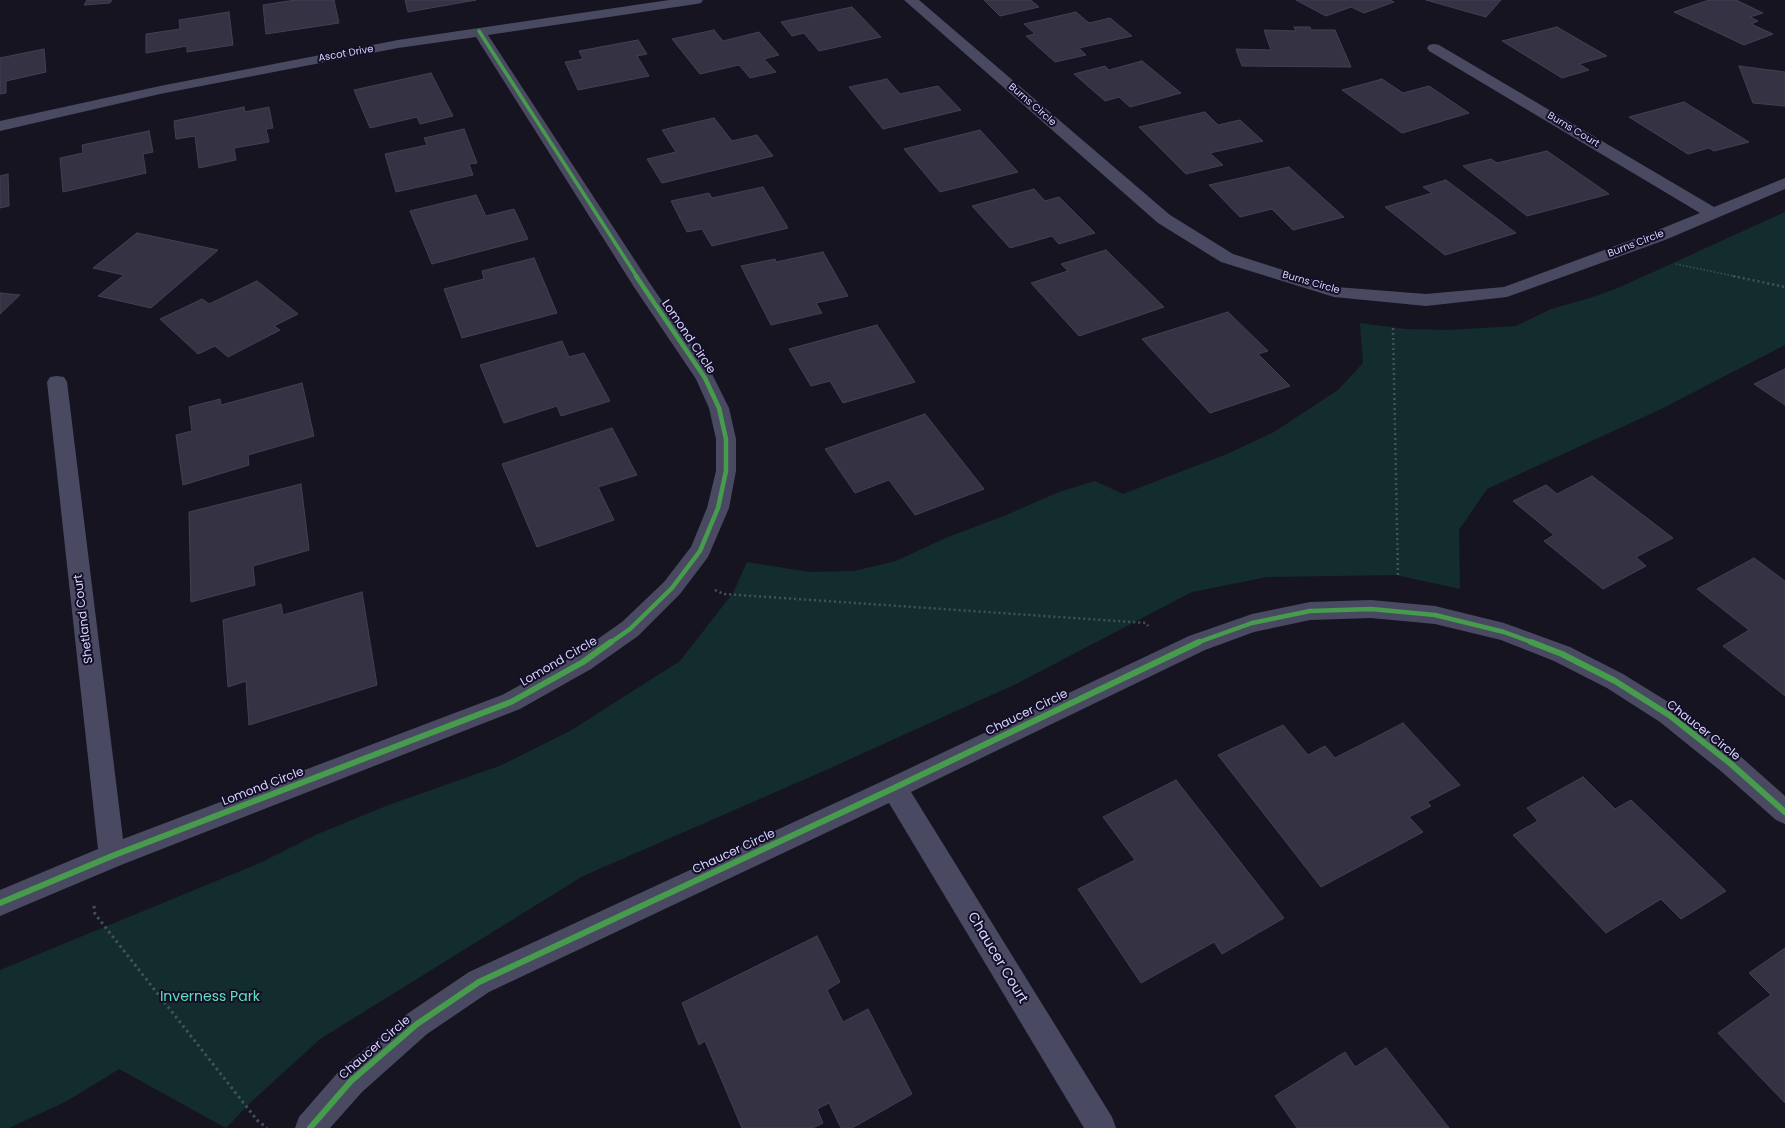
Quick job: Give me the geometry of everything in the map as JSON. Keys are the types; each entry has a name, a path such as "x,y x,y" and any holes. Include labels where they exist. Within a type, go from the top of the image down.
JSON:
{"street":[{"name":"Ascot Drive","path":"0,126 137,95 276,67 479,31 696,0"},
{"name":"Burns Circle","path":"911,0 1158,214 1227,258 1334,292 1426,300 1507,292 1633,246 1785,183"},
{"name":"Lomond Circle","path":"0,903 112,856 511,702 583,662 630,629 672,588 700,551 718,508 726,471 726,439 719,408 705,378 643,287 479,31"},
{"name":"Burns Court","path":"1434,48 1712,213"},
{"name":"Shetland Court","path":"57,382 112,856"},
{"name":"Chaucer Circle","path":"310,1128 351,1081 417,1024 479,982 894,788 1172,654 1197,643 1252,623 1310,611 1371,609 1435,616 1504,632 1562,654 1615,681 1669,715 1731,764 1785,812"},
{"name":"Chaucer Court","path":"894,788 1101,1128"}],"path":[{"path":"1633,246 1660,261 1785,287"},
{"path":"1387,296 1392,320 1398,580 1404,613"},
{"path":"681,576 724,594 1146,624 1172,654"},
{"path":"90,866 95,914 257,1120 267,1128"}],"green space":[{"name":"Inverness Park","path":"1785,212 1785,345 1661,409 1487,489 1459,530 1460,589 1396,575 1267,577 1192,592 1016,684 817,774 583,876 320,1039 250,1103 226,1128 119,1069 67,1101 9,1128 0,1128 0,970 260,863 318,834 386,806 502,765 570,731 680,661 733,593 747,562 809,572 854,571 896,561 948,537 1004,516 1059,492 1095,481 1123,494 1227,454 1274,432 1338,390 1363,363 1360,323 1405,329 1449,330 1516,326 1551,309 1618,288"}],"building":[{"path":"87,0 112,0 110,3 84,5"},
{"path":"295,0 334,0 339,23 266,34 263,5"},
{"path":"405,0 476,0 408,12"},
{"path":"984,0 1031,0 1039,7 1000,16"},
{"path":"1296,0 1390,0 1394,2 1364,13 1351,7 1326,16"},
{"path":"1426,0 1501,0 1486,17"},
{"path":"1709,0 1736,0 1763,13 1750,17 1758,21 1751,24 1773,34 1744,45 1674,12"},
{"path":"852,7 881,37 819,51 804,33 792,36 781,22"},
{"path":"229,12 233,45 187,52 187,46 146,53 146,34 180,29 179,20"},
{"path":"1076,12 1089,23 1110,18 1132,36 1079,48 1086,55 1055,62 1026,36 1035,34 1024,24"},
{"path":"1294,27 1310,27 1311,30 1335,30 1351,67 1242,66 1236,49 1271,50 1264,30 1296,31"},
{"path":"1557,27 1607,56 1579,64 1589,70 1562,78 1502,41"},
{"path":"714,30 723,41 759,32 779,55 764,59 776,72 750,78 739,65 700,74 672,39"},
{"path":"638,40 647,54 637,56 649,76 578,90 565,62 583,59 579,51"},
{"path":"44,49 46,72 6,81 6,93 0,94 0,58"},
{"path":"1142,61 1181,93 1130,107 1119,97 1105,101 1074,74 1105,66 1109,70"},
{"path":"1739,66 1785,72 1785,106 1753,103"},
{"path":"431,73 453,116 420,124 417,117 370,128 354,90"},
{"path":"887,79 900,94 938,86 961,110 883,129 849,87"},
{"path":"1382,79 1403,93 1429,86 1469,113 1402,133 1342,90"},
{"path":"1684,102 1749,142 1714,151 1709,148 1688,154 1629,117"},
{"path":"244,107 245,112 269,107 273,128 266,129 269,142 234,148 236,160 199,168 195,136 176,139 174,121"},
{"path":"1205,112 1218,125 1240,120 1263,141 1210,153 1223,165 1186,174 1139,127"},
{"path":"714,118 732,141 757,135 773,156 662,183 647,159 676,152 662,130"},
{"path":"464,129 477,163 469,164 473,175 396,192 385,154 427,145 424,138"},
{"path":"980,130 1018,172 940,192 904,149"},
{"path":"149,131 153,152 143,154 146,173 63,192 60,158 83,153 82,145"},
{"path":"1547,151 1609,194 1527,216 1463,166 1491,159 1497,163"},
{"path":"1289,167 1344,217 1293,230 1272,209 1240,217 1209,185"},
{"path":"8,174 9,206 0,208 0,176"},
{"path":"1446,180 1516,233 1445,255 1385,207 1432,193 1423,187"},
{"path":"763,187 788,228 712,246 702,229 687,232 671,201 709,193 712,198"},
{"path":"1034,189 1045,201 1059,197 1095,233 1059,244 1052,236 1010,248 972,206"},
{"path":"476,195 486,216 514,209 528,239 432,264 410,211"},
{"path":"137,233 218,250 151,308 98,296 124,275 93,268"},
{"path":"1106,250 1164,307 1079,336 1031,283 1068,271 1061,264"},
{"path":"823,252 848,296 816,303 822,313 771,325 741,266 775,259 776,262"},
{"path":"534,258 557,313 462,338 444,289 484,279 482,271"},
{"path":"257,281 298,314 274,326 280,330 228,357 215,346 198,354 160,319 202,299 209,304"},
{"path":"0,293 20,295 0,314"},
{"path":"1228,312 1268,351 1258,354 1290,386 1210,413 1142,339"},
{"path":"877,325 915,382 843,403 830,381 811,386 789,349"},
{"path":"562,341 569,357 584,353 610,401 561,416 557,406 504,423 480,365"},
{"path":"1785,369 1785,405 1754,384"},
{"path":"302,383 314,436 248,455 249,465 183,485 176,435 192,431 189,407 220,399 221,405"},
{"path":"925,414 984,489 915,515 889,480 855,493 825,449"},
{"path":"612,428 637,475 598,487 614,520 537,547 502,464"},
{"path":"1592,476 1673,538 1636,557 1646,566 1603,589 1544,541 1554,535 1513,501 1546,485 1557,494"},
{"path":"301,484 309,550 253,566 255,585 191,602 189,512"},
{"path":"1754,558 1785,581 1785,696 1723,646 1749,630 1697,589"},
{"path":"362,592 377,685 249,725 246,681 228,687 223,620 281,604 283,615"},
{"path":"1403,723 1460,785 1427,802 1431,806 1409,817 1423,832 1321,887 1218,755 1283,725 1308,755 1325,746 1335,758"},
{"path":"1583,777 1615,809 1631,800 1726,891 1681,919 1661,899 1606,933 1513,835 1538,821 1527,808"},
{"path":"1176,780 1284,918 1222,954 1214,942 1141,983 1078,889 1135,860 1103,817"},
{"path":"817,936 840,982 827,990 843,1022 868,1009 912,1094 852,1128 841,1128 829,1103 817,1109 823,1123 813,1128 742,1128 705,1041 699,1045 682,1003"},
{"path":"1785,948 1785,1103 1718,1033 1771,995 1749,973"},
{"path":"1386,1048 1449,1128 1297,1128 1275,1096 1345,1052 1355,1067"}],"cycle path":[{"path":"0,903 112,856 511,702 583,662 630,629 672,588 700,551 718,508 726,471 726,439 719,408 705,378 643,287 479,31"},
{"path":"310,1128 351,1081 417,1024 479,982 894,788 1172,654 1197,643 1252,623 1310,611 1371,609 1435,615 1504,632 1562,654 1615,681 1669,715 1731,764 1785,812"}]}
